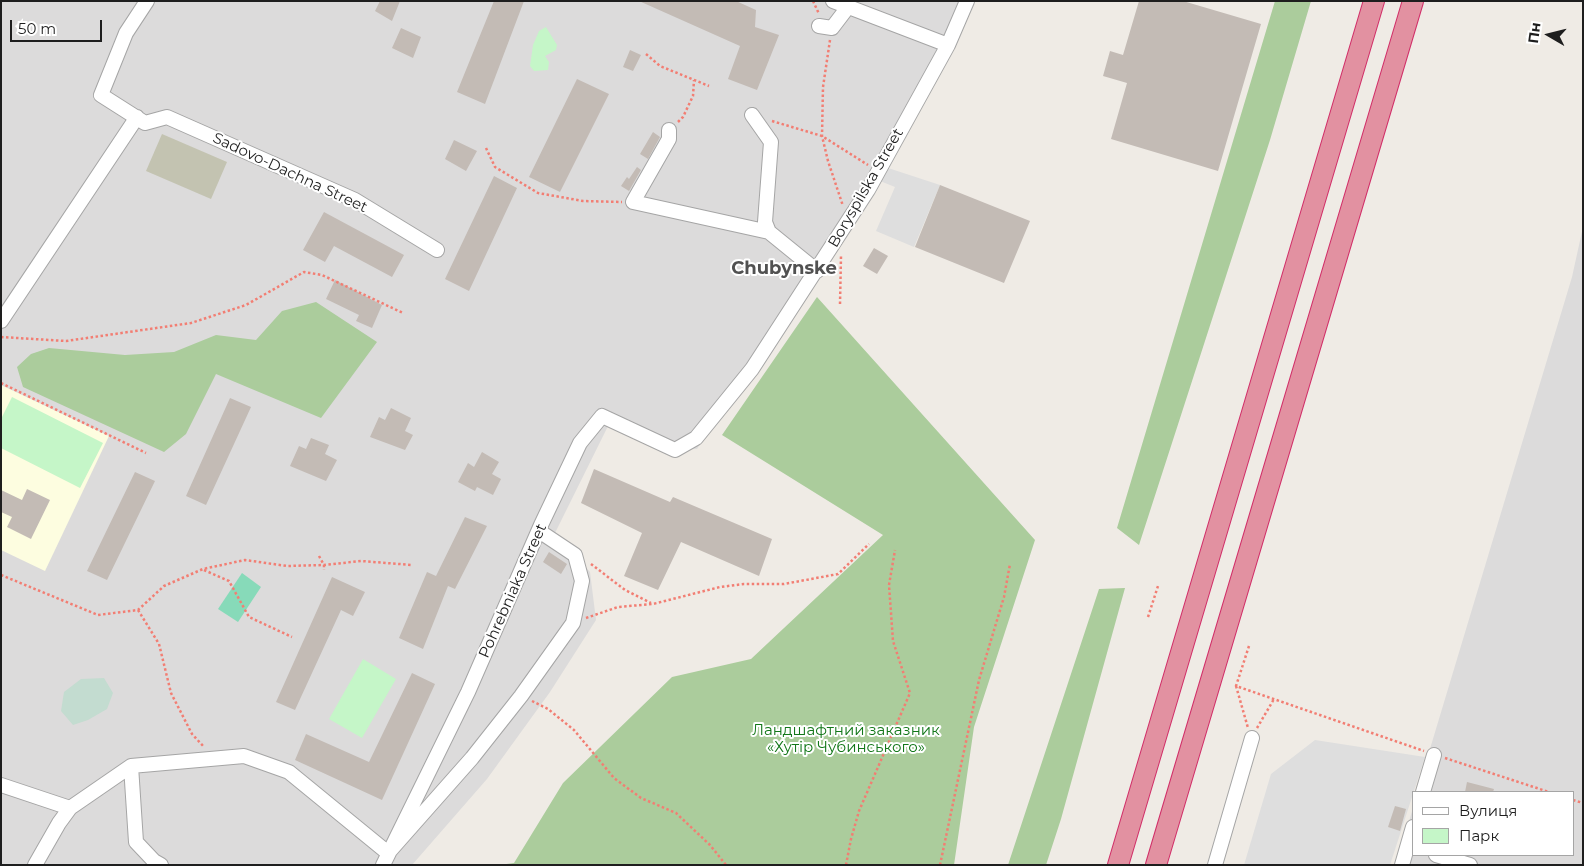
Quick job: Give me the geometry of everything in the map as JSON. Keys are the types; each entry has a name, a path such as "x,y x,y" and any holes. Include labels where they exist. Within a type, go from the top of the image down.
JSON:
{"highway":[{"path":"1118,865 1374,1"},
{"path":"1156,865 1413,1"}],"street":[{"path":"1,321 137,118 101,94 126,33 147,1"},
{"path":"834,1 948,45"},
{"name":"Boryspilska Street","path":"696,438 752,369 845,227 878,172 948,45 967,1"},
{"path":"825,27 848,7"},
{"path":"752,115 771,142 765,222 769,232"},
{"name":"Sadovo-Dachna Street","path":"137,118 145,123 167,117 355,200 437,250"},
{"path":"669,130 669,140 633,202 769,232 817,271"},
{"name":"Pohrebniaka Street","path":"385,859 468,692 580,443 602,416 675,450 696,438"},
{"path":"35,865 54,831 70,808 131,766 244,756 288,772 385,859 472,758 521,696 573,623 582,581 575,555 539,532"},
{"path":"1215,865 1252,738"},
{"path":"1423,791 1434,755"},
{"path":"131,766 136,842 154,861 161,865"},
{"path":"1,785 70,808"},
{"path":"1402,865 1410,847 1412,834"},
{"path":"1439,856 1470,865"}],"path":[{"path":"825,27 822,136 845,227 840,304"},
{"path":"646,54 660,66 708,86"},
{"path":"669,130 683,117 693,96 694,80"},
{"path":"752,115 822,136 878,172"},
{"path":"486,148 495,167 538,193 583,201 633,202"},
{"path":"1,338 66,341 191,324 246,305 304,272 322,275 403,313"},
{"path":"1,383 146,453"},
{"path":"573,623 618,607 653,604 720,587 744,584 784,584 838,574 869,544"},
{"path":"846,865 850,839 859,811 910,693 893,641 889,585 895,550"},
{"path":"319,556 324,568"},
{"path":"1,574 98,615 138,610 164,586 203,569 245,560 288,566 324,568 361,561 412,565"},
{"path":"590,563 625,590 653,604"},
{"path":"940,865 979,680 1004,597 1010,564"},
{"path":"203,569 229,581 249,617 292,637"},
{"path":"1148,617 1158,586"},
{"path":"138,610 159,644 171,693 192,734 214,758"},
{"path":"1249,646 1236,686 1252,738"},
{"path":"1236,686 1434,755 1546,791"},
{"path":"521,696 548,709 574,730 614,778 640,798 676,813 710,845 726,865"},
{"path":"1252,738 1274,699"}],"shaded area":[{"path":"1,1 967,1 950,41 807,280 697,449 679,448 613,416 555,533 590,572 596,620 550,692 487,779 412,865 1,865"},
{"path":"162,134 227,162 211,199 146,171"},
{"path":"882,166 940,185 914,247 876,231 895,187 875,179"},
{"path":"1583,227 1583,865 1396,865 1412,811 1412,856 1574,856 1574,791 1417,791 1572,277"},
{"path":"1,385 109,436 45,571 1,550"},
{"path":"104,678 113,693 107,709 88,720 73,725 61,711 64,692 81,679"},
{"path":"1315,740 1425,757 1414,791 1412,791 1412,797 1390,865 1244,865 1271,774"}],"green space":[{"path":"1275,1 1311,1 1270,140 1139,545 1117,528"},
{"path":"546,27 557,45 556,50 545,56 549,62 548,70 534,71 530,66 533,45 539,31"},
{"name":"Ландшафтний заказник «Хутір Чубинського»","path":"817,297 1035,540 974,727 954,865 499,865 514,863 563,783 672,677 751,659 883,535 722,435"},
{"path":"316,302 377,342 321,418 216,374 186,434 164,452 23,387 17,367 31,354 49,348 125,355 174,352 216,335 256,340 282,311"},
{"path":"12,397 103,443 80,488 1,448 1,419"},
{"path":"242,573 261,587 238,622 218,609"},
{"path":"1125,588 1061,819 1046,865 1008,865 1099,589"},
{"path":"363,659 396,679 362,738 329,719"}],"building":[{"path":"380,1 400,1 392,21 375,11"},
{"path":"494,1 524,1 485,104 457,92"},
{"path":"639,1 736,1 756,10 755,27 779,35 757,90 728,79 740,46"},
{"path":"1139,1 1183,1 1261,24 1218,171 1111,139 1127,83 1103,76 1110,51 1123,55"},
{"path":"401,28 421,37 413,58 392,48"},
{"path":"630,50 641,55 633,71 623,67"},
{"path":"577,79 609,94 560,192 529,177"},
{"path":"653,132 660,137 648,159 640,154"},
{"path":"454,140 477,151 466,171 445,159"},
{"path":"637,167 641,170 629,191 621,186 627,177 629,179"},
{"path":"494,176 517,188 469,291 445,279"},
{"path":"940,185 1030,221 1004,283 915,247"},
{"path":"324,212 404,255 392,277 334,246 325,262 303,250"},
{"path":"874,248 888,256 877,274 863,266"},
{"path":"335,280 382,305 372,328 356,321 359,315 326,299"},
{"path":"230,398 251,407 206,505 186,496"},
{"path":"391,408 411,418 405,431 413,435 405,450 370,437 379,417 385,420"},
{"path":"311,438 329,445 325,454 337,460 326,481 290,466 299,446 306,449"},
{"path":"482,452 499,462 492,474 501,479 493,495 477,487 475,491 458,482 468,463 474,467"},
{"path":"594,469 670,502 673,497 772,539 759,576 681,542 658,590 624,576 642,533 581,503"},
{"path":"135,472 155,481 107,580 87,571"},
{"path":"27,489 50,500 31,539 7,527 12,517 1,512 1,490 22,500"},
{"path":"465,517 487,526 455,589 448,586 423,649 399,638 427,572 436,576"},
{"path":"549,552 567,564 561,574 543,562"},
{"path":"332,577 365,592 353,616 341,610 295,710 276,702"},
{"path":"412,673 435,684 382,800 295,760 306,734 369,762"},
{"path":"1467,782 1494,789 1493,791 1465,791"},
{"path":"1395,806 1406,809 1400,831 1388,827"}],"district":[{"name":"Chubynske","path":"784,269"}]}
